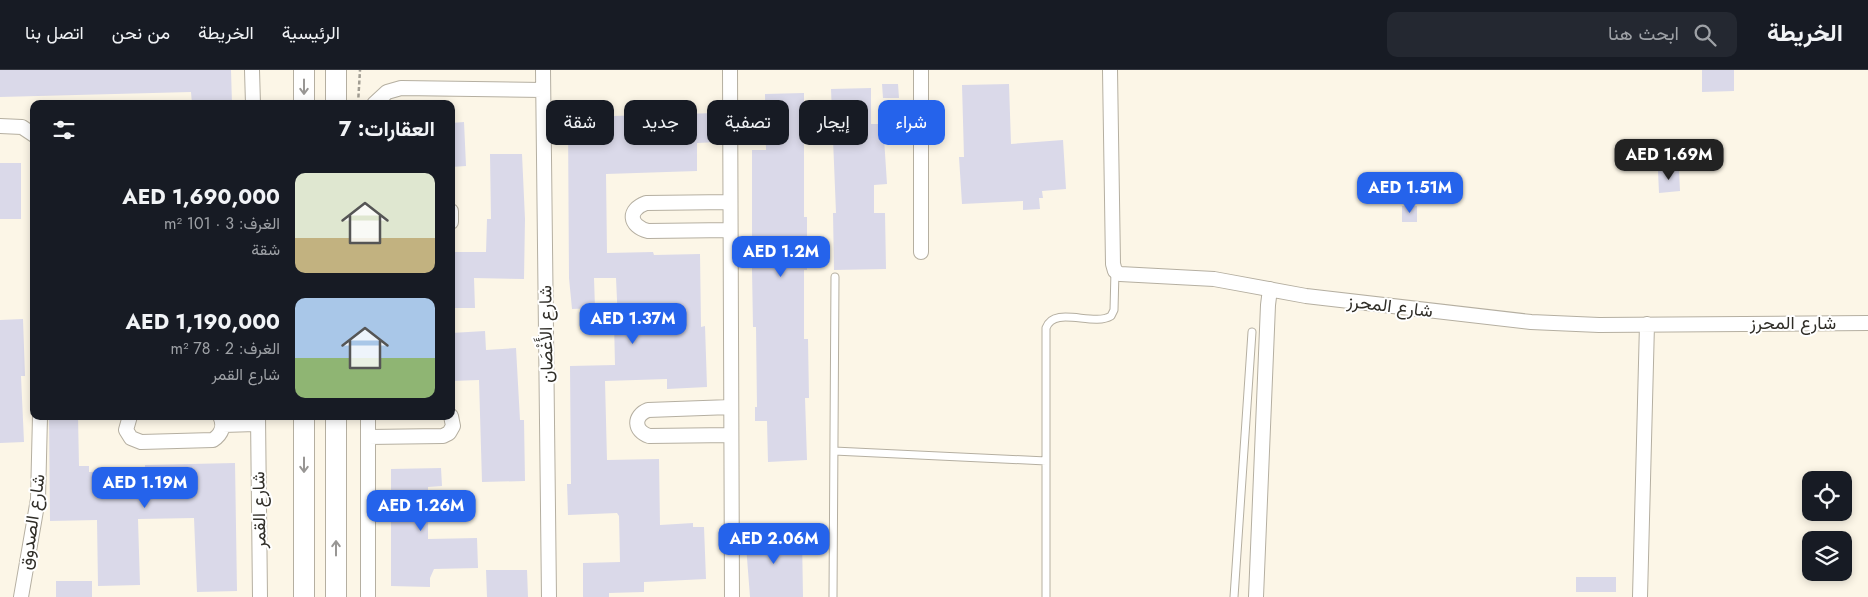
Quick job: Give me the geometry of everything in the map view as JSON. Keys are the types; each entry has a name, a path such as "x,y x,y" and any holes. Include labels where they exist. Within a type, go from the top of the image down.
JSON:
{"main road":[{"path":"304,70 304,100"},
{"path":"336,70 336,100"},
{"path":"304,420 304,597"},
{"path":"336,420 336,597"}],"street":[{"path":"252,70 252,100"},
{"name":"شارع الأَغْصَان","path":"543,70 549,597"},
{"path":"730,70 732,597"},
{"path":"921,70 921,252"},
{"path":"1110,70 1113,264 1115,271"},
{"path":"378,100 387,92 401,88 543,90"},
{"path":"0,126 22,127 30,132"},
{"path":"730,202 646,203 638,206 633,212 633,222 638,229 648,231 730,230"},
{"name":"شارع المحرز","path":"1115,271 1122,275 1214,279 1306,296 1531,322 1600,325 1868,323"},
{"path":"1256,597 1270,289"},
{"path":"1640,597 1646,324"},
{"path":"731,407 648,410 641,413 636,420 637,428 642,434 649,436 731,435"},
{"name":"شارع الصدوق","path":"21,597 38,499 40,420"},
{"name":"شارع القمر","path":"129,420 126,430 131,438 141,442 210,441 220,435 221,421 258,420 260,597"},
{"path":"368,420 368,597"},
{"path":"368,437 443,436 453,426 452,420"}],"lane":[{"path":"1046,597 1047,325 1052,319 1058,317 1103,320 1110,316 1114,310 1115,271"},
{"path":"833,597 835,277"},
{"path":"1234,597 1252,332"},
{"path":"834,450 1046,461"}],"path":[{"path":"358,100 360,70"}],"building":[{"path":"0,70 231,70 232,100 192,100 191,92 0,97"},
{"path":"1702,70 1734,70 1734,91 1702,92"},
{"path":"882,84 898,84 899,98 883,98"},
{"path":"1009,84 1011,144 1063,140 1066,189 1042,191 1043,198 1039,198 1040,209 1023,210 1023,201 962,204 959,157 964,157 962,85"},
{"path":"871,88 871,124 878,124 878,145 884,145 887,184 874,185 874,213 885,213 886,269 834,270 833,213 836,213 833,145 868,145 868,100 831,100 831,89"},
{"path":"804,93 804,100 799,100 799,145 804,145 804,217 807,217 807,270 804,270 804,339 808,339 809,398 805,398 807,460 768,462 767,421 755,421 755,407 757,407 756,327 753,327 752,150 766,150 766,145 789,145 789,100 765,100 765,94"},
{"path":"707,113 707,142 697,143 697,114"},
{"path":"614,116 624,116 624,145 697,145 697,171 606,174 607,253 700,254 701,327 705,326 707,387 667,389 667,379 605,381 607,460 659,459 660,525 693,523 693,527 704,527 706,579 644,582 644,592 609,593 609,597 583,597 583,563 620,562 619,516 617,513 568,515 567,484 571,484 570,366 615,365 614,322 618,322 616,278 594,278 595,308 572,309 569,278 568,145 614,145"},
{"path":"464,122 466,166 455,167 455,123"},
{"path":"490,154 522,154 525,219 524,279 474,278 475,308 455,308 455,252 486,252 487,219 491,219"},
{"path":"0,163 21,163 21,219 0,219"},
{"path":"1679,170 1680,191 1659,193 1658,171"},
{"path":"1402,206 1417,206 1417,222 1402,222"},
{"path":"23,319 25,376 21,376 24,442 0,443 0,320"},
{"path":"485,331 486,350 516,348 520,420 524,420 525,481 482,482 479,380 455,381 455,333"},
{"path":"49,420 78,420 79,466 89,466 89,472 145,470 145,465 235,463 237,591 197,592 194,518 138,519 140,585 98,586 97,520 50,521"},
{"path":"441,468 442,486 428,487 428,539 477,538 478,568 434,569 430,578 430,587 391,586 391,469"},
{"path":"771,527 771,538 802,537 803,597 750,597 745,532 750,532 750,528"},
{"path":"486,570 527,570 528,597 487,597"},
{"path":"1576,577 1616,577 1616,592 1576,592"},
{"path":"56,581 92,581 92,597 56,597"}]}
